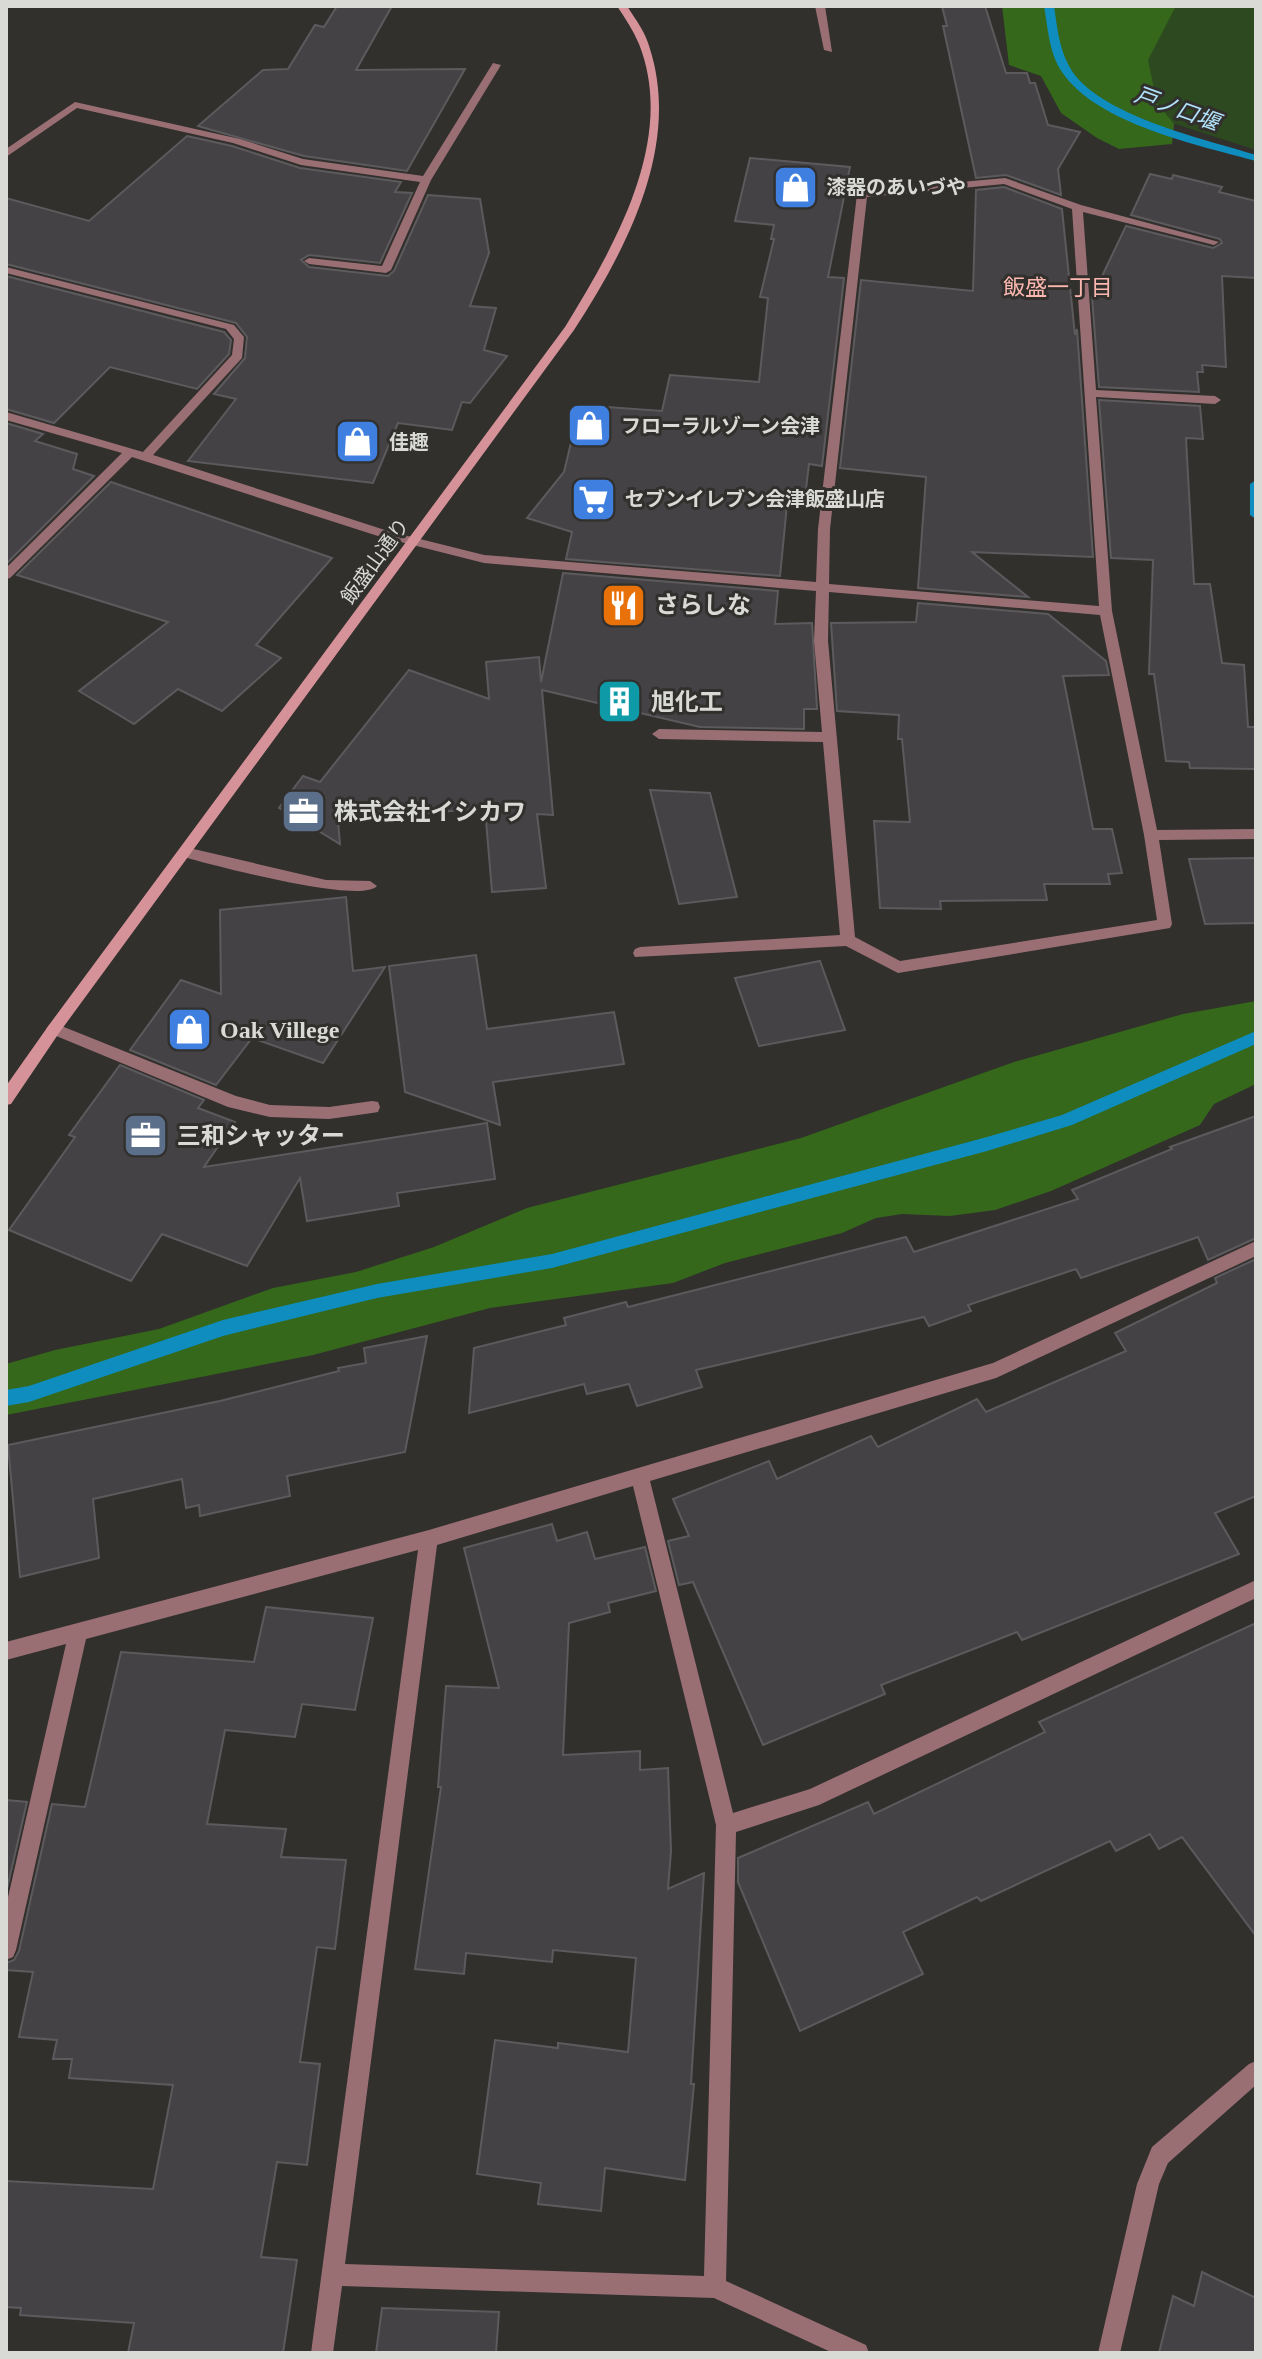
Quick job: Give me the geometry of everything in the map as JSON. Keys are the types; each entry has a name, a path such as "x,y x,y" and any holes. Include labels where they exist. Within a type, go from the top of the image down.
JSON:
{"street":[{"name":"飯盛山通り","path":"6,1099 54,1029 570,328 602,278 635,203 652,141 653,91 647,52 622,6"},
{"path":"820,6 829,50"},
{"path":"309,261 386,270 426,180 496,65"},
{"path":"6,154 75,105 236,141 301,162 426,180"},
{"path":"848,940 821,641 822,586 824,529 862,194 1005,181 1077,207 1214,242"},
{"path":"640,953 848,940 898,967 1165,924 1151,835 1106,611 1077,207"},
{"path":"6,270 230,327 240,339 238,356 145,457"},
{"path":"1089,393 1215,400"},
{"path":"6,416 130,452 413,543 484,559 1106,611"},
{"path":"6,575 130,452"},
{"path":"659,734 830,737"},
{"path":"1151,835 1256,834"},
{"path":"185,852 326,885 370,886"},
{"path":"54,1029 234,1102 270,1111 329,1113 372,1107"},
{"path":"6,1651 429,1539 996,1370 1256,1248"},
{"path":"640,1478 726,1825 715,2287"},
{"path":"322,2353 429,1539"},
{"path":"726,1825 812,1798 1256,1589"},
{"path":"6,1950 78,1632"},
{"path":"1109,2353 1148,2184 1160,2155 1256,2071"},
{"path":"332,2275 715,2287 827,2346 858,2353"}],"green space":[{"path":"1002,6 1176,6 1148,60 1157,103 1174,124 1172,144 1119,149 1061,113 1041,76 1009,65"},
{"path":"1176,6 1256,6 1256,150 1172,123 1157,104 1147,60"},
{"path":"1256,1001 1256,1084 1214,1104 1200,1125 1051,1191 995,1210 950,1216 902,1214 876,1218 842,1233 725,1263 673,1283 490,1308 313,1355 6,1415 6,1364 55,1350 159,1329 273,1288 356,1272 434,1247 527,1208 801,1138 1014,1062 1183,1014"}],"building":[{"path":"337,6 392,6 356,70 465,69 407,171 304,156 198,126 263,70 288,69 315,25 324,27"},
{"path":"942,6 985,6 1006,73 1027,73 1030,83 1035,83 1048,125 1080,132 1058,169 1061,195 1006,175 976,178 943,26 947,26"},
{"path":"187,136 232,146 300,168 401,182 395,192 412,193 380,263 309,255 301,260 309,267 388,276 394,271 428,195 480,199 489,253 470,306 496,308 484,350 507,356 470,403 462,402 452,430 398,423 373,483 188,461 236,399 214,394 245,358 247,337 236,323 6,264 6,198 89,221"},
{"path":"750,158 850,167 828,277 844,278 822,466 809,464 804,506 787,505 780,576 566,559 572,532 527,518 564,472 580,405 662,411 670,375 759,382 768,298 760,297 774,239 771,239 774,225 735,221"},
{"path":"1150,174 1172,179 1173,175 1222,187 1219,192 1256,201 1256,278 1222,276 1226,367 1202,365 1203,372 1197,372 1199,392 1099,387 1092,297 1126,226 1213,248 1222,243 1220,239 1131,215"},
{"path":"1004,187 1062,209 1075,335 1077,329 1093,557 972,552 1028,597 918,588 926,477 840,468 861,280 973,291 976,190"},
{"path":"6,276 224,332 231,340 229,354 197,389 110,367 54,423 6,409"},
{"path":"1099,400 1200,406 1203,439 1186,438 1194,584 1210,584 1222,663 1244,665 1248,727 1256,727 1256,769 1190,768 1189,762 1166,761 1154,674 1149,674 1153,560 1111,558"},
{"path":"6,423 43,434 35,441 77,454 73,469 94,476 6,564"},
{"path":"111,482 332,558 256,645 281,658 222,711 178,689 134,724 79,691 168,622 17,575"},
{"path":"563,573 778,591 775,624 812,623 817,709 804,709 804,729 700,727 542,690 553,815 537,814 546,888 492,892 485,808 338,821 340,844 307,824 285,826 293,816 279,808 303,776 320,782 409,670 489,699 486,662 539,657 541,682"},
{"path":"918,603 1048,614 1106,661 1109,675 1063,676 1093,829 1112,829 1122,873 1108,874 1110,884 1044,884 1047,900 940,901 941,909 880,908 874,821 910,822 902,739 898,739 899,715 837,711 831,623 916,622"},
{"path":"650,790 710,793 737,897 679,904"},
{"path":"1256,858 1256,923 1205,924 1189,859"},
{"path":"346,897 353,971 385,967 323,1063 252,1038 216,1085 130,1050 181,980 221,994 220,910"},
{"path":"476,955 487,1029 614,1012 624,1064 493,1082 500,1125 405,1092 389,966"},
{"path":"820,961 845,1030 759,1046 735,978"},
{"path":"120,1065 204,1100 198,1108 235,1122 204,1167 487,1123 495,1179 397,1193 399,1206 307,1221 300,1178 247,1266 162,1234 131,1281 9,1230 75,1137 69,1135"},
{"path":"1256,1116 1256,1238 1208,1260 1198,1237 1081,1278 1076,1269 968,1305 971,1311 929,1326 924,1317 696,1370 702,1387 637,1406 629,1384 587,1394 584,1384 469,1413 474,1348 566,1325 564,1318 626,1302 628,1307 906,1237 914,1252 1078,1199 1072,1190 1172,1149 1170,1147"},
{"path":"1256,1259 1256,1496 1215,1513 1239,1554 1022,1640 1017,1632 881,1685 885,1694 763,1745 693,1582 679,1585 668,1541 689,1536 673,1499 769,1461 777,1479 871,1436 878,1447 977,1399 986,1412 1126,1351 1115,1333 1217,1283 1215,1278"},
{"path":"427,1336 405,1452 287,1476 290,1496 200,1516 199,1505 186,1508 182,1479 93,1499 99,1558 20,1577 8,1445 220,1401 339,1371 338,1368 366,1363 364,1348"},
{"path":"552,1524 557,1541 587,1532 595,1559 645,1547 656,1591 608,1603 610,1612 569,1623 563,1755 640,1751 640,1770 668,1768 671,1851 668,1889 704,1873 691,2084 694,2084 685,2180 605,2168 601,2211 538,2204 541,2183 477,2174 495,2040 558,2048 558,2043 628,2052 636,1958 553,1950 552,1962 466,1953 464,1974 415,1969 441,1787 438,1787 446,1686 499,1688 464,1548"},
{"path":"266,1607 373,1618 355,1710 302,1704 295,1737 225,1730 207,1824 286,1829 281,1857 346,1860 335,1949 317,1947 300,2062 320,2064 307,2165 277,2162 261,2257 297,2260 283,2353 128,2353 134,2323 20,2315 21,2308 6,2307 6,2181 153,2189 173,2085 69,2078 72,2059 53,2059 57,2040 19,2037 33,1972 6,1970 6,1963 14,1960 19,1951 52,1804 85,1807 121,1652 254,1662"},
{"path":"1256,1623 1256,1936 1182,1837 1159,1849 1150,1834 1116,1851 1110,1841 981,1901 977,1897 903,1932 923,1974 800,2031 738,1882 738,1858 868,1802 874,1814 1045,1732 1039,1722"},
{"path":"6,1800 27,1802 6,1893"},
{"path":"1202,2272 1256,2298 1256,2353 1159,2353 1173,2296 1194,2306"},
{"path":"382,2308 499,2312 496,2353 376,2353"}],"waterway":[{"name":"戸ノ口堰","path":"1049,6 1055,40 1067,72 1102,103 1153,126 1256,158"},
{"name":"戸ノ口堰","path":"1256,484 1256,515"},
{"path":"6,1398 29,1394 223,1328 377,1291 552,1261 987,1144 1066,1120 1256,1037"}],"place":[{"name":"漆器のあいづや","path":"795,187"},
{"name":"フローラルゾーン会津","path":"590,426"},
{"name":"佳趣","path":"358,442"},
{"name":"セブンイレブン会津飯盛山店","path":"594,499"},
{"name":"さらしな","path":"624,605"},
{"name":"旭化工","path":"620,702"},
{"name":"株式会社イシカワ","path":"303,812"},
{"name":"Oak Villege","path":"189,1030"},
{"name":"三和シャッター","path":"146,1136"}],"district":[{"name":"飯盛一丁目","path":"1058,287"}]}
